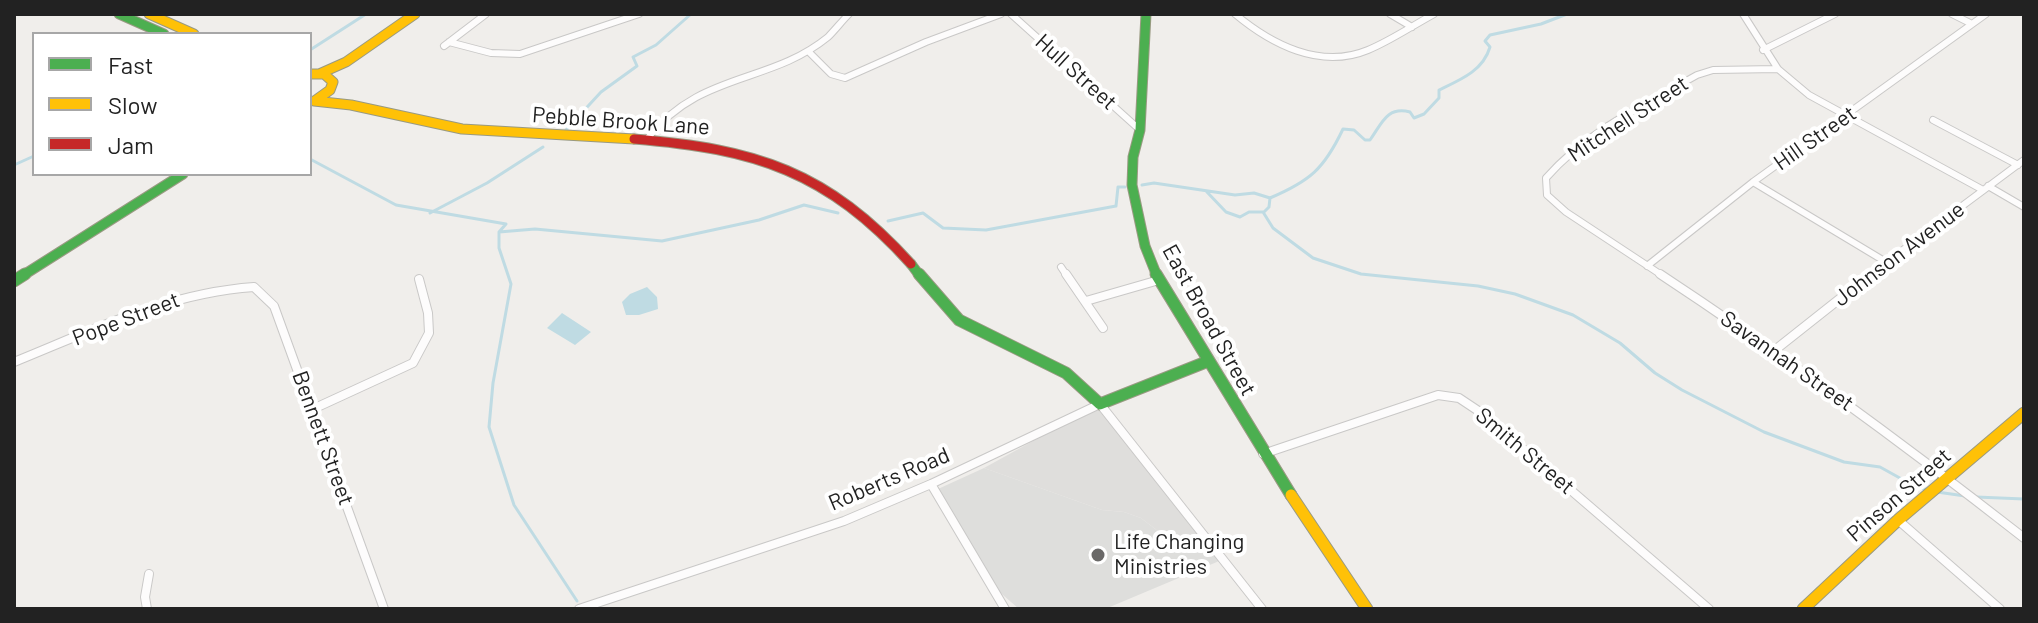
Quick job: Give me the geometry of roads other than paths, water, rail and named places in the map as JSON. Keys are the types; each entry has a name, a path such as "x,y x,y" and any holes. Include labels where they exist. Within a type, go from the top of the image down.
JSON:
{"street":[{"path":"119,14 160,32"},
{"path":"149,14 190,32"},
{"path":"314,74 346,62 415,14"},
{"path":"486,14 446,44 491,53 520,54 639,14"},
{"path":"647,139 654,126 678,106 808,51 830,36 849,14"},
{"path":"808,51 831,74 845,78 894,55 1001,14"},
{"name":"Hull Street","path":"1011,14 1140,130"},
{"name":"East Broad Street","path":"1146,14 1140,130 1133,157 1133,187 1145,246 1159,280 1206,362 1263,454 1367,609"},
{"path":"1235,14 1291,48 1305,54 1334,57 1357,55 1434,14"},
{"path":"1390,14 1412,27"},
{"path":"1743,14 1763,50 1778,69 1809,95 2024,207"},
{"path":"1763,50 1835,14"},
{"path":"1952,14 1972,24"},
{"name":"Hill Street","path":"1647,266 1753,182 1986,14"},
{"path":"312,101 331,84 346,62"},
{"name":"Mitchell Street","path":"1546,192 1546,178 1573,152 1697,75 1713,70 1778,69"},
{"path":"314,74 331,84"},
{"name":"Pebble Brook Lane","path":"331,84 341,101"},
{"name":"Pebble Brook Lane","path":"312,101 341,101 394,116 458,128 527,135 647,139 705,145 755,156 833,191 882,231 949,311 987,334 1063,367 1100,404"},
{"path":"1933,120 2021,163"},
{"name":"Johnson Avenue","path":"1775,350 1886,262 2021,163"},
{"path":"14,281 180,176"},
{"path":"1753,182 1886,262"},
{"name":"Savannah Street","path":"1546,192 1566,212 1775,350 2024,538"},
{"path":"1061,267 1103,328"},
{"path":"313,409 413,363 424,351 431,330 419,279"},
{"path":"1086,301 1159,280"},
{"name":"Pope Street","path":"14,362 182,297 221,287 241,287"},
{"name":"Bennett Street","path":"241,287 254,287 274,306 384,609"},
{"name":"Roberts Road","path":"579,609 844,521 931,484 1100,404 1206,362"},
{"name":"Smith Street","path":"1263,454 1438,395 1459,398 1480,412 1709,609"},
{"path":"1100,404 1262,609"},
{"name":"Pinson Street","path":"1803,609 1898,520 2024,413"},
{"path":"931,484 1005,609"},
{"path":"1898,520 2000,609"},
{"path":"147,609 145,597 149,574"}],"water":[{"path":"647,287 657,297 658,309 626,315 622,302 630,294"},
{"path":"562,313 591,332 575,345 547,328"}],"waterway":[{"path":"312,49 366,14"},
{"path":"566,130 601,92 637,66 633,57 656,45 691,14"},
{"path":"1270,198 1296,186 1314,172 1343,129 1354,130 1365,140 1370,140 1382,122 1396,111 1410,112 1414,118 1424,114 1439,98 1439,90 1470,74 1482,62 1490,47 1485,41 1490,35 1541,24 1567,14"},
{"path":"433,211 487,183 543,147"},
{"path":"14,165 32,157"},
{"path":"312,160 396,205 433,211"},
{"path":"1142,185 1154,183 1235,195 1254,193 1270,198"},
{"path":"888,221 923,213 943,228 986,230 1116,206 1118,187 1125,187"},
{"path":"1206,191 1226,212 1240,217 1249,212 1263,212 1273,228 1313,258 1361,274 1478,286 1515,294 1573,315 1620,343 1655,373 1682,390 1764,432 1844,462 1880,467 1916,487 1929,490"},
{"path":"1264,212 1269,207 1270,198"},
{"path":"499,232 535,229 662,241 759,220 804,205 838,213"},
{"path":"433,211 506,224 499,232"},
{"path":"499,232 499,248 511,284 493,383 489,427 514,505 577,601"},
{"path":"1937,492 1965,496"},
{"path":"1976,497 2024,499"}],"place":[{"name":"Life Changing Ministries","path":"1098,555"}]}
